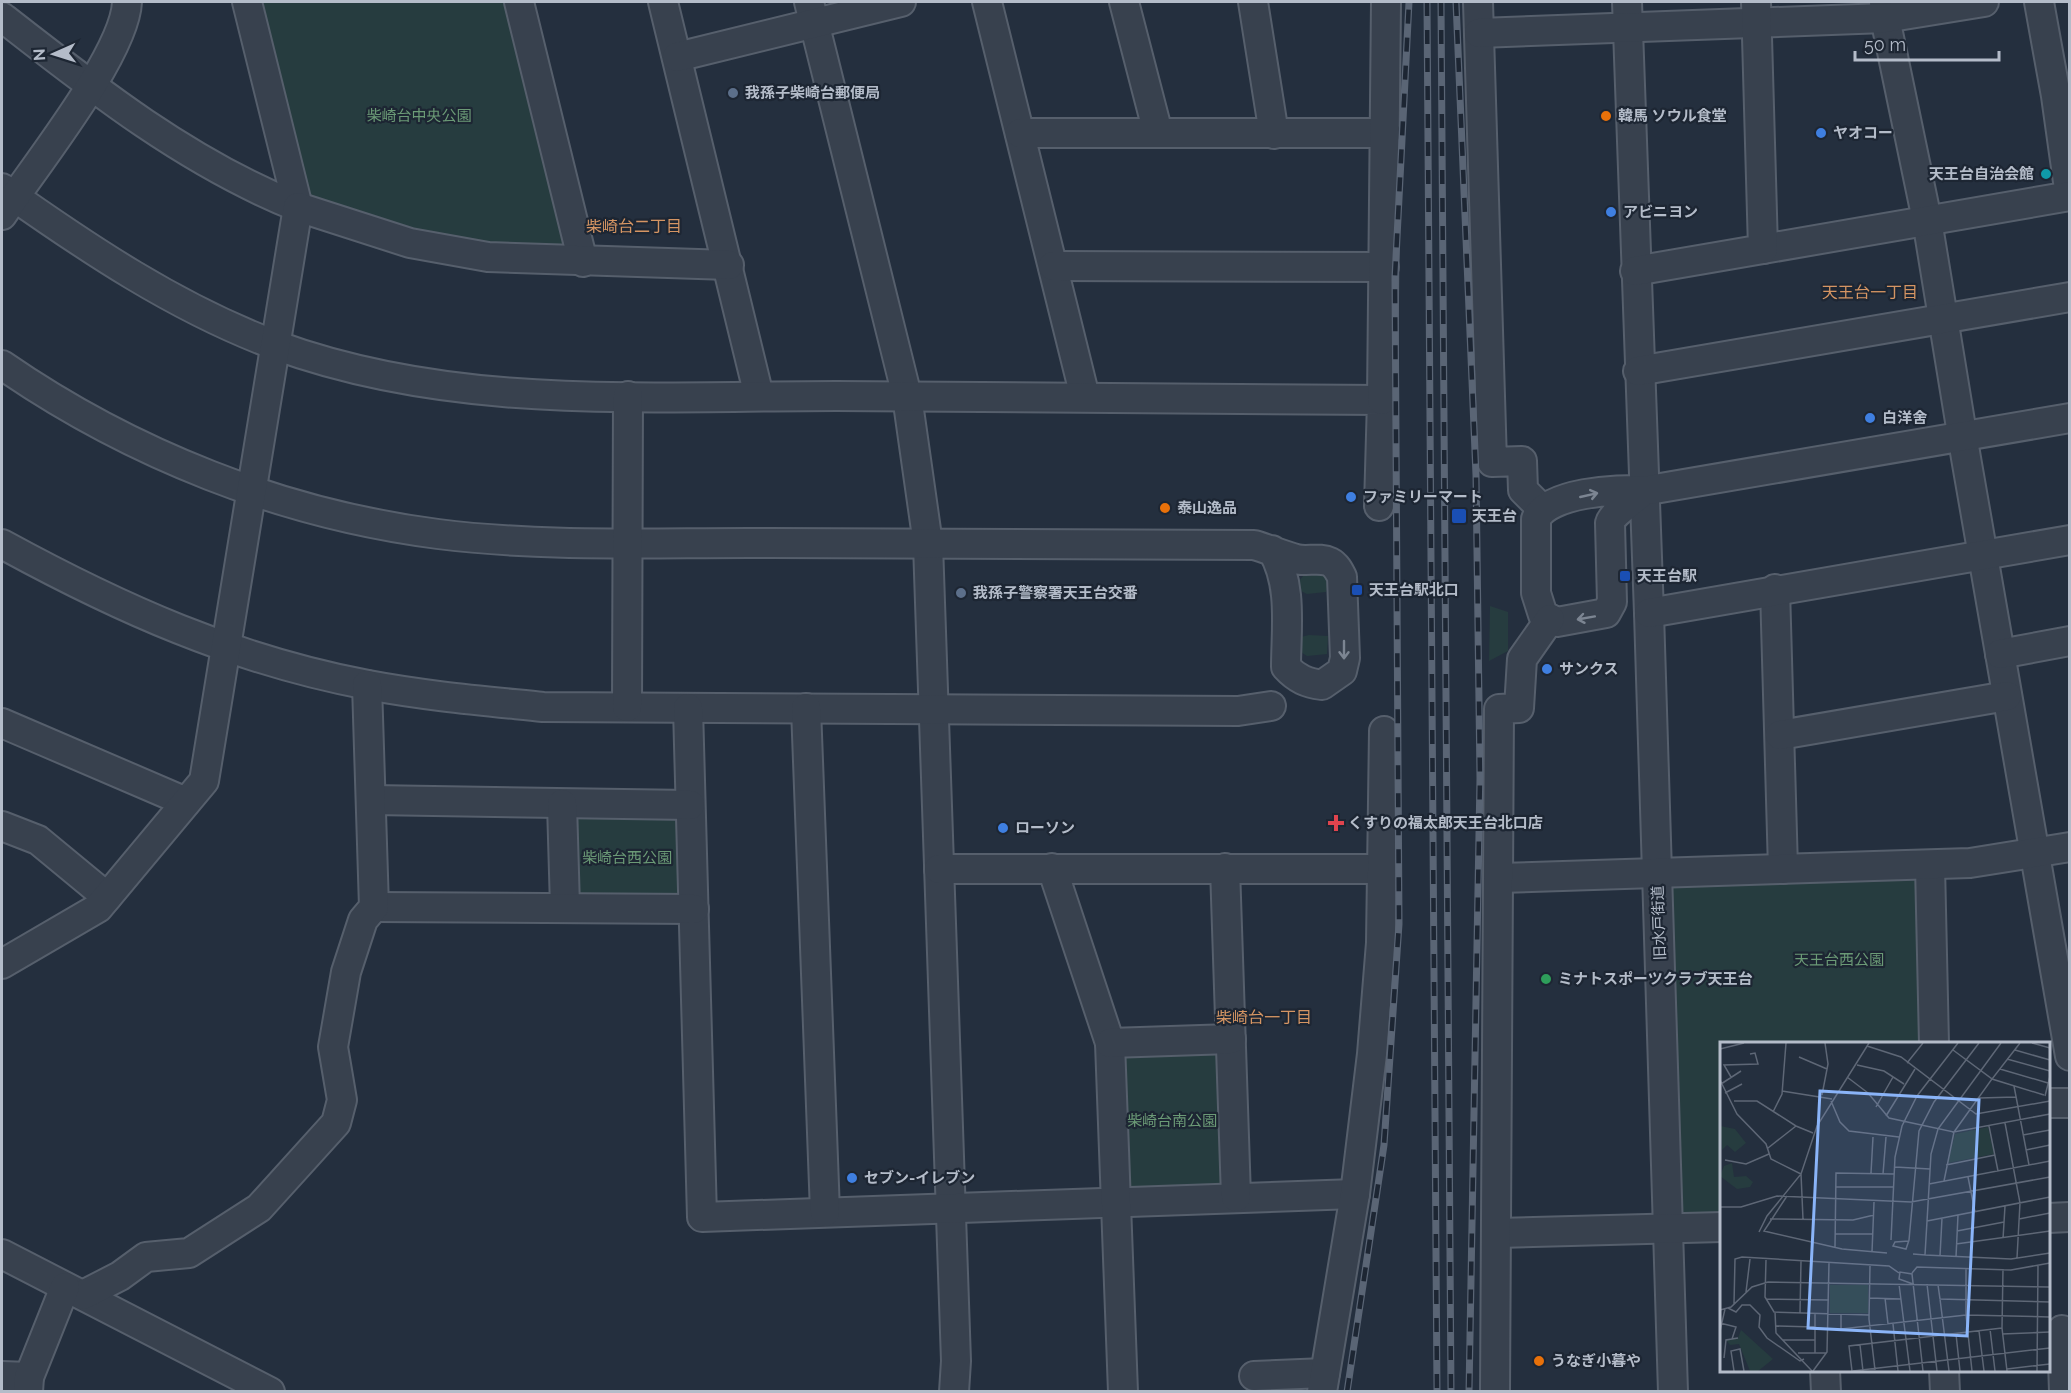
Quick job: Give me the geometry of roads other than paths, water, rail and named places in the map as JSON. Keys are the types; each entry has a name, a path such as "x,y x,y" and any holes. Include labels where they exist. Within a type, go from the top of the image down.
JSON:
{"street":[{"path":"127,2 125,23 120,36 90,86 6,200 128,272 228,325 276,345 394,378 460,390 496,393 628,396 1382,400"},
{"path":"2,964 98,908 204,782 298,207 247,2"},
{"path":"519,2 583,262"},
{"path":"663,2 729,265 759,396"},
{"path":"677,57 812,12 901,2"},
{"path":"987,2 1085,397"},
{"path":"1125,2 1158,133"},
{"path":"1253,2 1274,134"},
{"path":"1379,506 1386,133 1386,2"},
{"path":"1478,2 1492,462 1522,461 1523,490 1542,508"},
{"path":"1479,33 1627,14 1885,10 1984,2"},
{"path":"1635,271 2070,196 2063,95 2039,2"},
{"path":"1885,10 1928,220 1962,436 2070,1056"},
{"path":"812,12 907,396 928,544 956,1361 954,1392"},
{"path":"1756,12 1763,249"},
{"name":"旧水戸街道","path":"1627,14 1638,370 1649,613 1673,1392"},
{"path":"2,17 90,86 211,166 268,195 298,207 410,243 488,257 583,262 729,265"},
{"path":"1020,133 1386,133"},
{"path":"1053,266 1384,267"},
{"path":"1638,370 2070,297"},
{"path":"2,365 39,391 192,470 301,506 378,524 438,534 500,540 628,542 1254,544 1272,550 1279,562 1291,572"},
{"path":"627,707 628,396"},
{"path":"1643,491 1626,508 1616,513 1610,523 1612,602 1610,608 1600,616 1563,621 1550,620 1543,615 1536,593 1536,519 1542,508 1617,488 1643,491 2070,418"},
{"path":"1649,613 1775,589 2070,540"},
{"path":"2,544 98,595 163,624 268,660 367,685 442,698 543,707 1238,711 1270,706 1322,685 1342,671 1345,658 1342,576 1339,569 1329,561 1291,572"},
{"path":"1270,706 1286,668 1291,572"},
{"path":"1775,589 1783,868"},
{"path":"1495,1392 1498,709 1519,708 1522,659 1550,620"},
{"path":"2000,654 2070,641"},
{"path":"1286,668 1295,677 1307,683 1322,685"},
{"path":"20,1382 74,1291 120,1276 146,1257 189,1253 259,1208 336,1123 342,1100 333,1047 346,972 363,920 374,907 367,685"},
{"path":"1779,735 2007,696"},
{"path":"688,708 702,1217 1355,1194"},
{"path":"806,708 825,1212"},
{"path":"2,723 186,802"},
{"path":"1254,1376 1324,1382 1365,1129 1381,943 1383,731"},
{"path":"372,800 690,805"},
{"path":"562,804 565,907"},
{"path":"2,826 38,840 107,897"},
{"path":"1499,878 1970,863 2070,847"},
{"path":"1930,865 1934,1042"},
{"path":"1052,868 1110,1043 1123,1392"},
{"path":"1225,868 1236,1197"},
{"path":"939,869 1380,869"},
{"path":"374,907 694,909"},
{"path":"1110,1043 1231,1039"},
{"path":"2050,1103 2070,1103"},
{"path":"2050,1218 2070,1217"},
{"path":"1497,1233 1720,1227"},
{"path":"2,1254 270,1392"},
{"path":"2060,1330 2064,1392"},
{"path":"1825,1372 1826,1392"},
{"path":"1944,1372 1944,1392"}],"railway":[{"path":"1347,1392 1384,1145 1399,924 1395,277 1409,2"},
{"path":"1427,2 1437,1392"},
{"path":"1441,2 1451,1392"},
{"path":"1456,2 1476,475 1480,778 1469,1392"}],"place":[{"name":"我孫子柴崎台郵便局","path":"733,93"},
{"name":"韓馬 ソウル食堂","path":"1606,116"},
{"name":"ヤオコー","path":"1821,133"},
{"name":"天王台自治会館","path":"2046,174"},
{"name":"アビニヨン","path":"1611,212"},
{"name":"白洋舍","path":"1870,418"},
{"name":"ファミリーマート","path":"1351,497"},
{"name":"泰山逸品","path":"1165,508"},
{"name":"天王台","path":"1459,516"},
{"name":"天王台駅","path":"1625,576"},
{"name":"天王台駅北口","path":"1357,590"},
{"name":"我孫子警察署天王台交番","path":"961,593"},
{"name":"サンクス","path":"1547,669"},
{"name":"くすりの福太郎天王台北口店","path":"1336,823"},
{"name":"ローソン","path":"1003,828"},
{"name":"ミナトスポーツクラブ天王台","path":"1546,979"},
{"name":"セブン-イレブン","path":"852,1178"},
{"name":"うなぎ小暮や","path":"1539,1361"}],"district":[{"name":"柴崎台二丁目","path":"634,226"},
{"name":"天王台一丁目","path":"1870,292"},
{"name":"柴崎台一丁目","path":"1264,1017"}],"park label":[{"name":"柴崎台中央公園","path":"419,116"},
{"name":"柴崎台西公園","path":"627,858"},
{"name":"天王台西公園","path":"1839,960"},
{"name":"柴崎台南公園","path":"1172,1121"}]}
